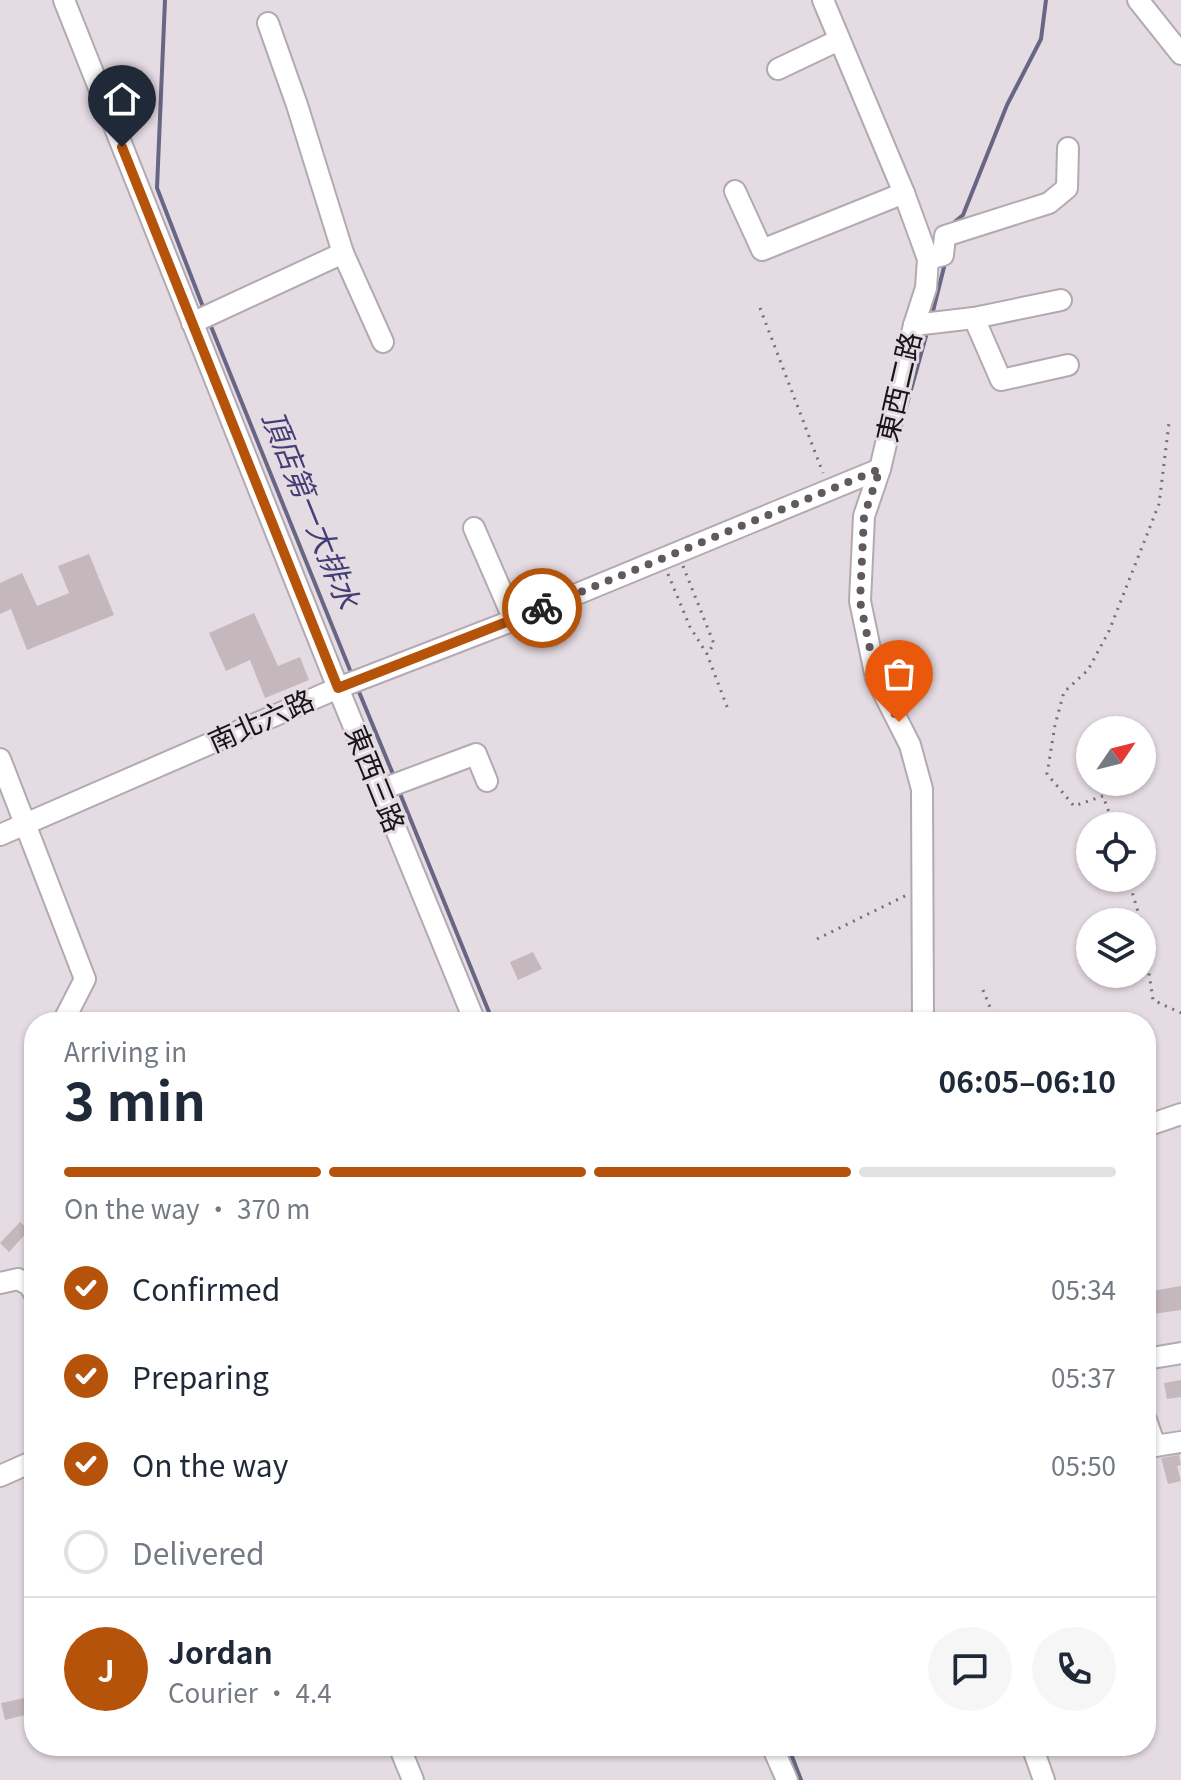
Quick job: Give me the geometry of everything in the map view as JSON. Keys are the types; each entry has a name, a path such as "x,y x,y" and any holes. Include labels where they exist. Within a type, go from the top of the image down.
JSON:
{"street":[{"name":"東西三路","path":"64,0 338,688 471,1012"},
{"name":"東西二路","path":"823,0 904,193 928,259 926,288 914,325 880,469 864,516 860,601 876,678 910,745 922,789 923,1012"},
{"path":"1138,0 1181,54"},
{"path":"268,23 343,253 383,342"},
{"path":"778,69 839,40"},
{"path":"928,259 943,255 945,236 1049,203 1067,188 1068,148"},
{"path":"735,191 762,250 904,193"},
{"path":"192,323 343,253"},
{"path":"914,325 974,318 1061,300"},
{"path":"974,318 1001,380 1068,365"},
{"name":"南北六路","path":"0,835 338,688 514,620 880,469"},
{"path":"474,528 514,620"},
{"path":"380,790 476,754 487,781"},
{"path":"0,759 85,979 68,1012"},
{"path":"1156,1123 1181,1114"},
{"path":"0,1283 18,1279 24,1282"},
{"path":"1156,1357 1181,1353"},
{"path":"1156,1444 1181,1442"},
{"path":"0,1476 24,1465"},
{"path":"403,1756 413,1780"},
{"path":"776,1756 787,1780"},
{"path":"1036,1756 1044,1780"}],"path":[{"path":"760,308 830,490"},
{"path":"1109,812 1103,796 1074,806 1047,774 1064,692 1088,670 1109,631 1159,504 1169,423"},
{"path":"670,556 714,644 707,654"},
{"path":"670,556 690,627 707,654 729,712"},
{"path":"817,939 921,888"},
{"path":"1151,988 1153,1000 1181,1013"},
{"path":"983,990 992,1012"}],"building":[{"path":"89,554 114,615 27,650 11,609 0,614 0,583 22,573 37,606 69,593 58,566"},
{"path":"254,613 278,666 300,657 309,680 265,698 250,660 226,671 209,633"},
{"path":"533,952 542,969 518,980 510,962"},
{"path":"20,1222 24,1226 24,1236 9,1252 0,1243"},
{"path":"1181,1286 1181,1310 1156,1314 1156,1290"},
{"path":"1181,1380 1181,1397 1167,1399 1164,1383"},
{"path":"1179,1455 1181,1465 1177,1466 1181,1481 1168,1484 1161,1458"},
{"path":"24,1698 24,1715 5,1720 1,1703"}],"waterway":[{"name":"頂店第一大排水","path":"165,0 157,188 205,312"},
{"path":"952,224 963,215 1007,105 1041,39 1046,0"},
{"path":"933,311 946,259"},
{"name":"頂店第一大排水","path":"210,324 352,675"},
{"path":"900,429 926,336"},
{"name":"頂店第一大排水","path":"357,687 395,779"},
{"name":"頂店第一大排水","path":"399,791 489,1012"},
{"name":"頂店第一大排水","path":"792,1756 801,1780"}],"way so far":[{"path":"542,608 880,469 864,516 860,601 876,678 899,722"}],"route":[{"path":"122,147 338,688 542,608"}]}
